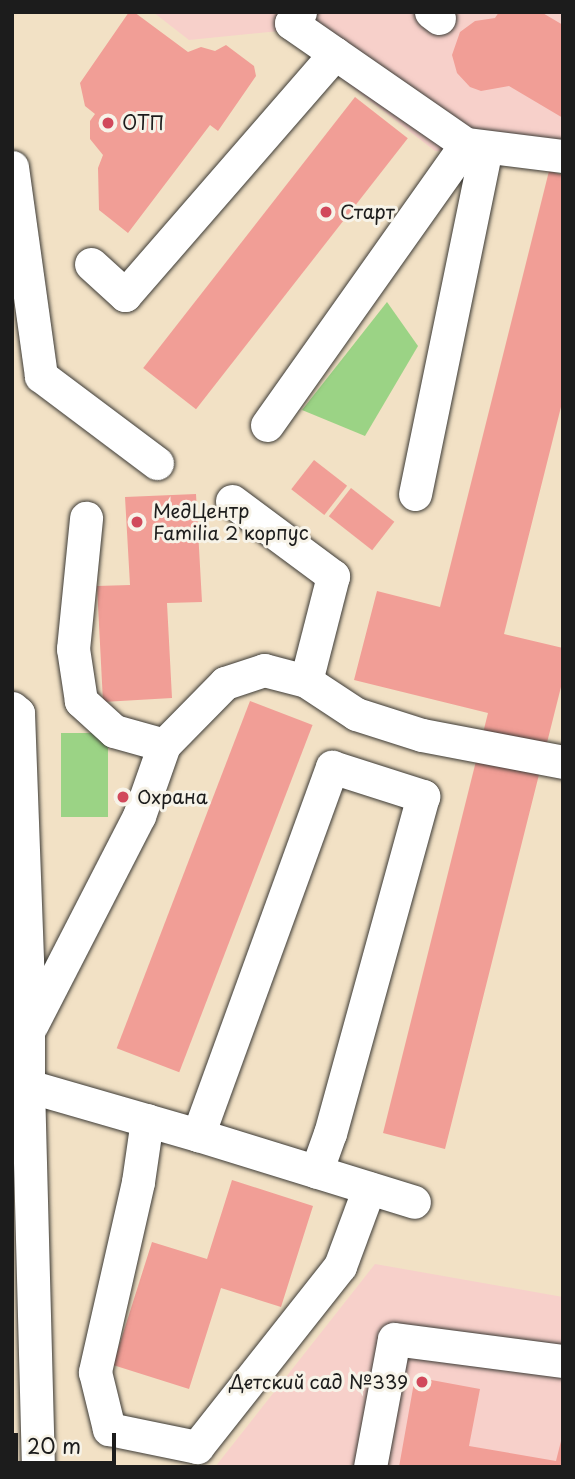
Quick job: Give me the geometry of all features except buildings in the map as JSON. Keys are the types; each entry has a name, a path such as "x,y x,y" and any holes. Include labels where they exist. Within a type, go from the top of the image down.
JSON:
{"lane":[{"path":"300,12 291,23 476,146 563,156"},
{"path":"91,264 125,295 335,53"},
{"path":"267,425 476,146"},
{"path":"415,494 476,146"},
{"path":"12,167 41,376 157,463"},
{"path":"232,502 333,576 306,681"},
{"path":"86,518 73,649 81,701 114,732 164,746"},
{"path":"29,1029 139,816 164,746 225,682 264,670 306,681 356,714 422,735 563,762"},
{"path":"12,708 18,713 29,1029 20,1091 38,1467"},
{"path":"198,1135 332,767 423,796 330,1133 316,1172"},
{"path":"20,1091 147,1120 414,1202"},
{"path":"147,1120 138,1182 95,1372 109,1429 197,1447 341,1266 369,1188"},
{"path":"370,1467 394,1339 563,1361"}],"shaded area":[{"path":"153,12 563,12 563,162 435,151 280,31 189,40"},
{"name":"Детский сад №339","path":"375,1264 563,1297 563,1467 215,1467"}],"green space":[{"path":"387,302 418,346 365,436 302,410"},
{"path":"61,733 108,733 108,817 61,817"}],"place":[{"name":"ОТП","path":"108,123"},
{"name":"Старт","path":"326,212"},
{"name":"МедЦентр Familia 2 корпус","path":"137,522"},
{"name":"Охрана","path":"123,797"},
{"name":"Детский сад №339","path":"422,1382"}]}
